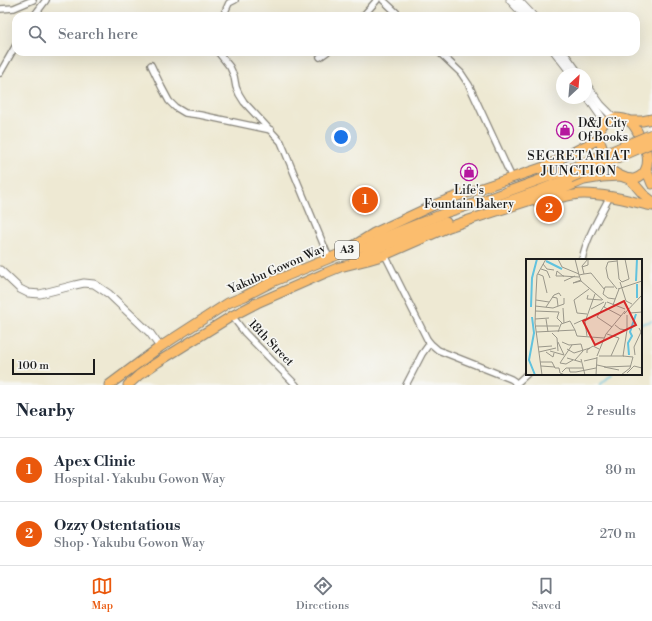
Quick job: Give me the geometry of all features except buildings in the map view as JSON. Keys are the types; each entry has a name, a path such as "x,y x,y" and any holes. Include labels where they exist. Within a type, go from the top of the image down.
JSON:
{"highway":[{"path":"629,121 635,127 650,158 644,172 635,179 620,176 610,169 598,139 603,115 629,121 652,119"},
{"path":"340,267 371,251 440,224 540,190 568,174 652,134"},
{"name":"Yakubu Gowon Way","path":"109,385 160,347 228,303 272,282 342,254 374,233 434,205 544,167 598,139"},
{"path":"342,254 445,213 568,174 652,143"},
{"path":"646,169 652,184"},
{"name":"Yakubu Gowon Way","path":"128,385 139,375 158,362 232,316 296,285 340,267 385,255 448,227 553,192 584,180 620,176"},
{"path":"630,179 643,194 652,201"},
{"path":"413,243 470,226 534,204 563,197 584,194 610,196 652,206"}],"street":[{"path":"0,9 14,8 33,0"},
{"path":"37,12 46,0"},
{"path":"225,12 229,3 235,0"},
{"path":"366,12 377,0"},
{"path":"383,0 396,12"},
{"path":"510,0 521,12"},
{"path":"518,0 529,12"},
{"path":"0,73 12,52"},
{"path":"221,56 230,67 234,76 236,87 244,102 281,142 329,258"},
{"path":"443,56 461,74 469,85 512,178"},
{"path":"558,56 567,68"},
{"path":"566,56 575,68"},
{"path":"151,65 169,101 185,113 200,114 271,130"},
{"path":"592,95 603,115"},
{"path":"592,102 603,115"},
{"path":"582,259 583,253 595,225 610,196"},
{"path":"385,255 427,338 438,350 511,379 516,385 526,375"},
{"path":"0,270 20,289 28,293 40,294 84,283 94,284 108,294 140,324 160,347"},
{"name":"18th Street","path":"232,316 245,333 296,385"},
{"path":"406,385 422,354 430,343"}],"waterway":[{"path":"642,324 652,321"},
{"path":"600,385 611,375"}],"place":[{"name":"D&J City Of Books","path":"565,130"},
{"name":"Life's Fountain Bakery","path":"469,172"},
{"name":"Apex Clinic","path":"365,200"},
{"name":"Ozzy Ostentatious","path":"549,209"}],"district":[{"name":"SECRETARIAT JUNCTION","path":"579,164"}]}
